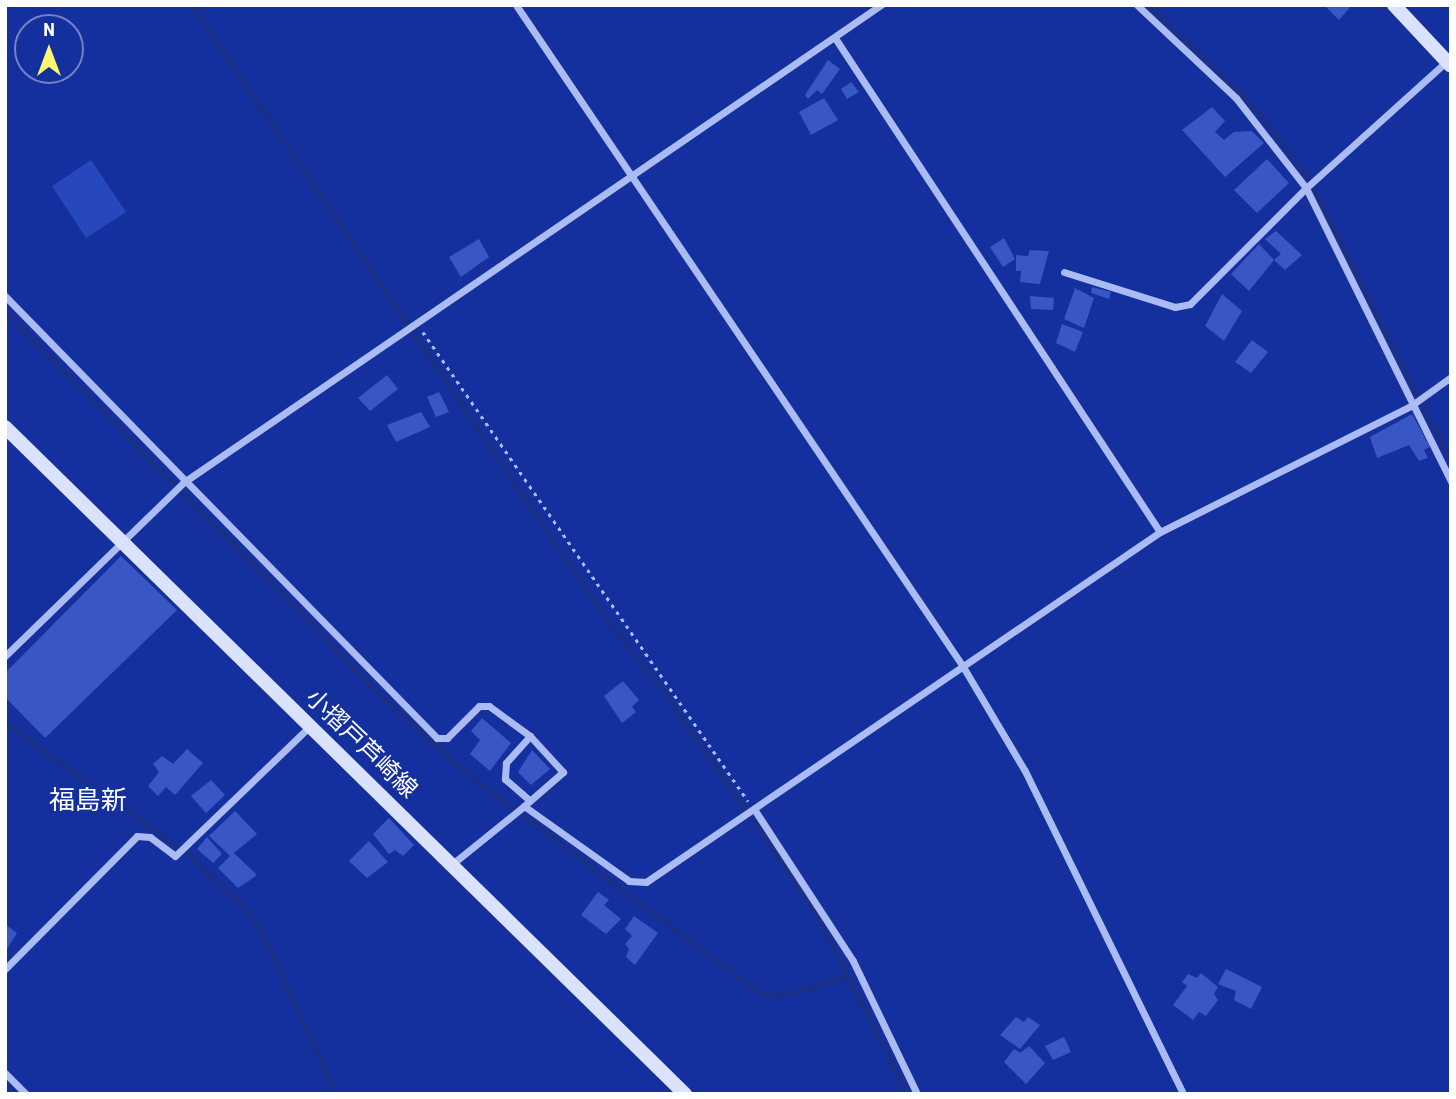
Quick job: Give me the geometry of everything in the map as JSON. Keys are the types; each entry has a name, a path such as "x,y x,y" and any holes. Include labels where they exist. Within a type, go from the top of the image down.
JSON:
{"main road":[{"path":"1394,5 1449,64"},
{"name":"小摺戸芦崎線","path":"5,427 685,1094"}],"street":[{"path":"516,5 628,176 962,665 1025,771 1183,1094"},
{"path":"5,656 184,482 881,5"},
{"path":"1137,5 1236,98 1306,188 1451,482"},
{"path":"835,38 1160,532"},
{"path":"1064,272 1175,307 1190,303 1306,188 1449,64"},
{"path":"5,296 437,738 447,738 479,706 489,706 530,736 563,772 452,865"},
{"path":"530,736 506,763 505,779 527,803 629,881 646,882 1160,532 1412,405 1451,377"},
{"path":"5,969 137,836 150,837 175,856 310,726"},
{"path":"754,809 853,961 917,1094"},
{"path":"5,1073 26,1094"}],"path":[{"path":"418,324 754,809"}],"shaded area":[{"path":"91,160 126,212 86,238 52,186"}],"building":[{"path":"1324,5 1352,5 1339,20"},
{"path":"828,60 840,69 822,94 817,90 808,99 805,95"},
{"path":"851,82 859,92 847,99 841,89"},
{"path":"824,98 838,120 811,135 799,112"},
{"path":"1212,107 1225,121 1215,132 1224,140 1234,132 1252,131 1264,143 1225,177 1182,130"},
{"path":"1267,159 1289,183 1257,213 1234,190"},
{"path":"1276,231 1302,255 1285,270 1274,260 1281,254 1265,239"},
{"path":"1004,238 1015,259 1003,267 990,247"},
{"path":"479,239 489,257 461,277 449,257"},
{"path":"1259,244 1274,260 1249,291 1231,274"},
{"path":"1030,250 1049,251 1040,284 1020,282 1021,271 1016,271 1016,255 1028,256"},
{"path":"1092,287 1111,292 1109,299 1091,293"},
{"path":"1075,288 1094,298 1084,328 1064,319"},
{"path":"1222,294 1242,311 1224,341 1205,326"},
{"path":"1030,296 1054,298 1053,310 1031,309"},
{"path":"1062,324 1083,332 1075,352 1056,343"},
{"path":"1252,340 1268,352 1251,373 1235,362"},
{"path":"387,375 398,389 370,411 358,398"},
{"path":"439,392 449,412 436,417 427,397"},
{"path":"421,412 430,427 396,442 387,425"},
{"path":"1412,414 1430,447 1424,450 1428,458 1419,461 1409,445 1377,458 1370,437"},
{"path":"121,556 177,610 45,738 5,697 5,673"},
{"path":"623,681 639,700 632,707 636,712 622,723 604,696"},
{"path":"482,718 511,743 490,771 470,754 480,740 471,731"},
{"path":"187,749 203,763 175,795 166,787 158,796 148,786 159,772 153,764 162,756 173,764"},
{"path":"532,750 550,769 531,785 518,772"},
{"path":"211,780 225,795 206,813 191,796"},
{"path":"235,811 257,834 234,853 257,875 238,888 218,868 230,856 209,836"},
{"path":"389,818 414,845 403,856 395,850 389,854 373,834"},
{"path":"207,837 222,854 213,863 197,849"},
{"path":"369,841 388,862 367,878 349,861"},
{"path":"598,892 609,900 604,905 621,919 606,934 581,915"},
{"path":"634,916 658,933 635,965 626,957 629,949 625,944 632,936 625,929"},
{"path":"5,924 17,933 5,952"},
{"path":"1226,969 1262,987 1251,1009 1234,1000 1236,991 1218,984"},
{"path":"1201,973 1218,987 1214,994 1218,1000 1206,1016 1199,1012 1193,1020 1173,1005 1187,986 1182,982 1188,974 1197,978"},
{"path":"1016,1017 1024,1022 1028,1017 1040,1025 1020,1049 1000,1035"},
{"path":"1064,1037 1071,1052 1053,1060 1045,1046"},
{"path":"1029,1046 1045,1063 1026,1084 1004,1062 1014,1049 1020,1053"}],"waterway":[{"path":"192,5 606,618 662,689 813,908 907,1094"},
{"path":"1148,5 1255,108 1307,175 1451,460"},
{"path":"5,311 383,697 470,776 761,994 783,995 849,977"},
{"path":"5,723 188,854 242,905 261,930 336,1094"}],"district":[{"name":"福島新","path":"88,801"}]}
